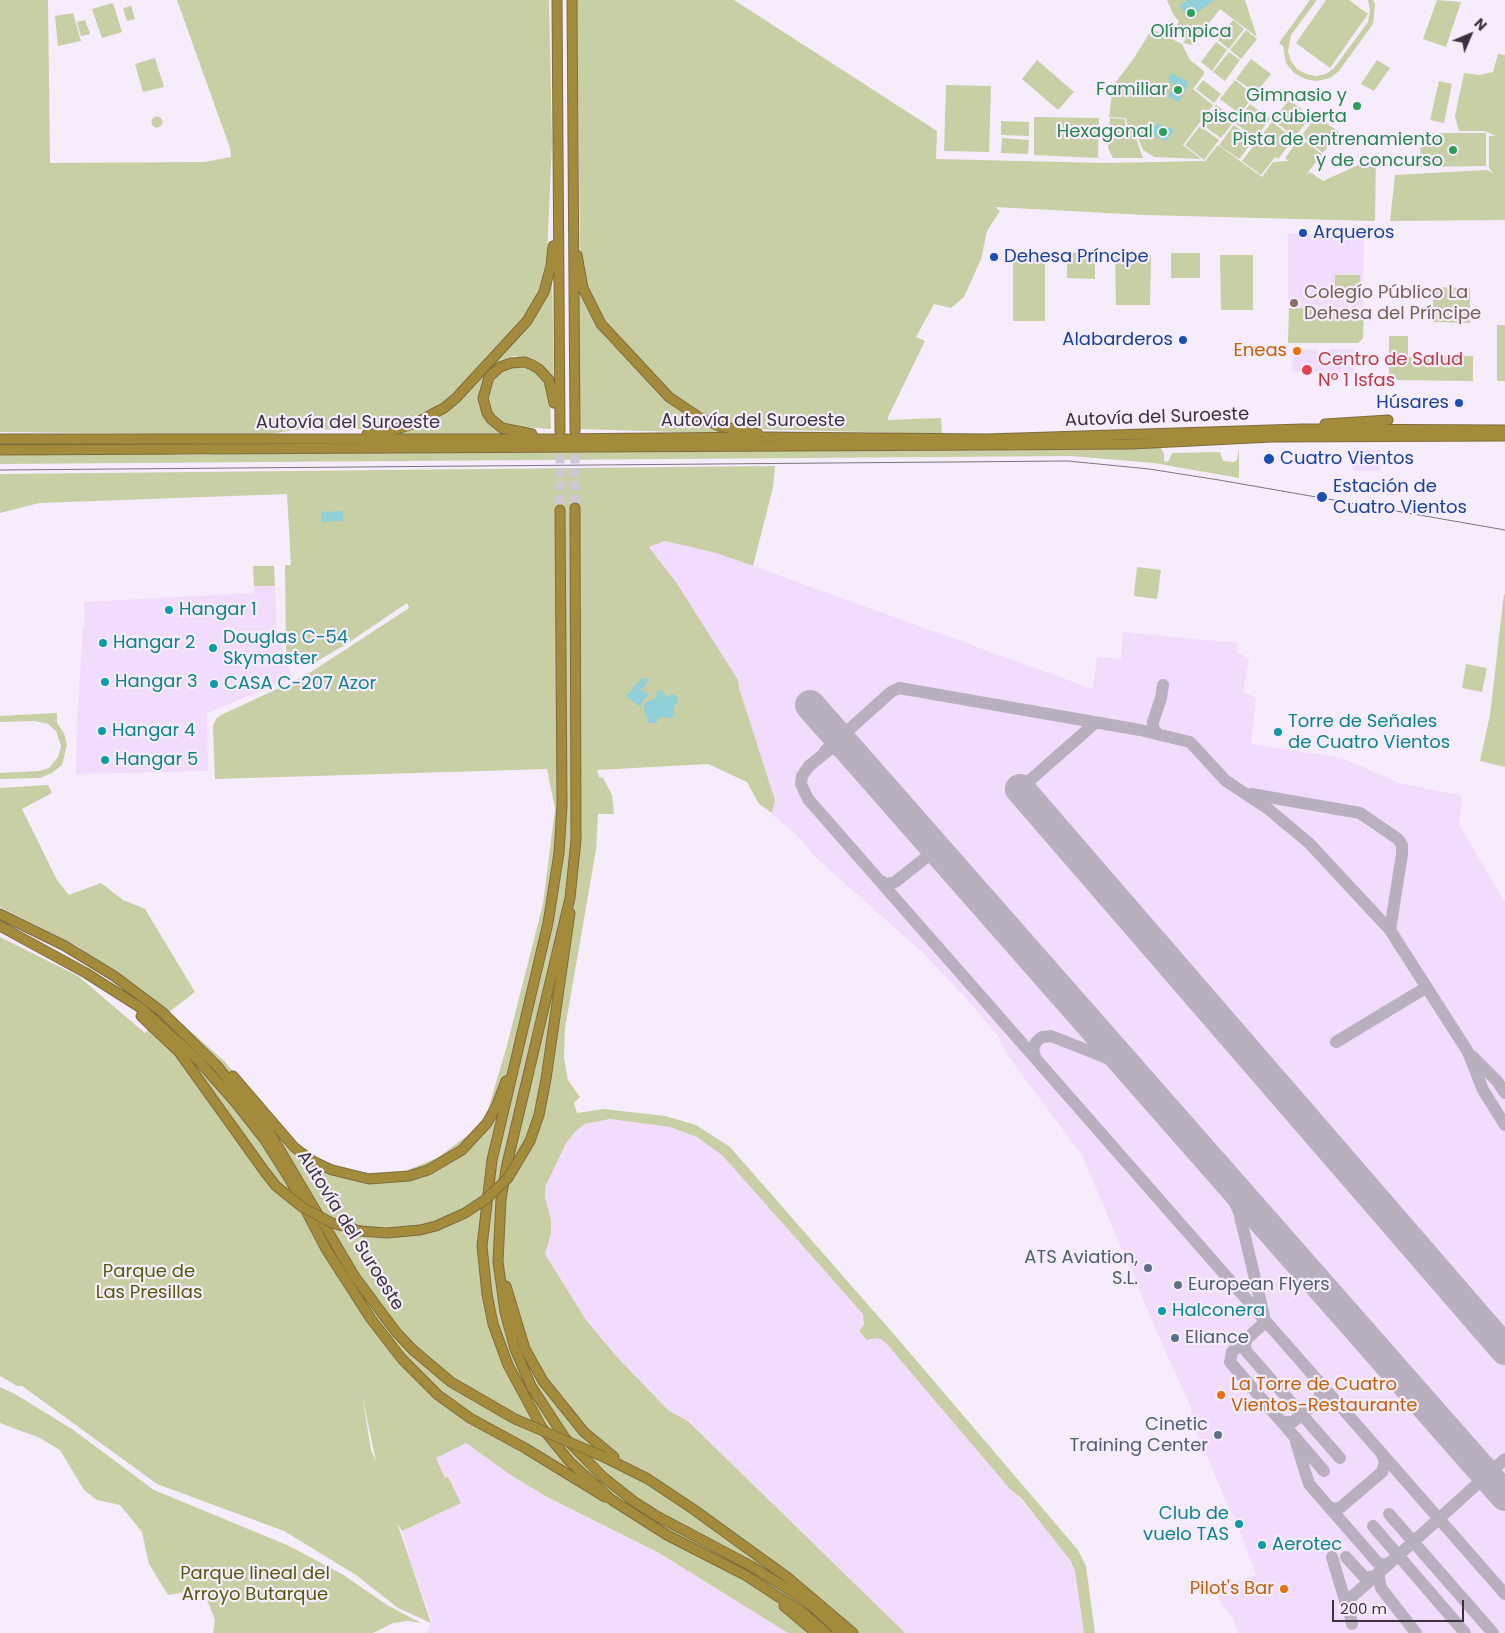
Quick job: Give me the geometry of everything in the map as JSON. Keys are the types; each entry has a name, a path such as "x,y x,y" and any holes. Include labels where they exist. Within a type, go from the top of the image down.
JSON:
{"highway":[{"path":"557,0 560,431 554,394 549,380 539,369 525,362 511,363 500,368 489,377 484,390 484,406 492,419 502,428 522,433 647,435 652,438"},
{"path":"572,0 574,236 583,288 589,304 601,324 669,398 700,418 719,426 768,437"},
{"path":"310,438 318,435 374,434 389,431 430,416 456,398 509,342 527,321 544,292 551,265 553,200 557,177"},
{"path":"574,236 572,243 574,431"},
{"path":"1245,430 1253,427 1388,420"},
{"name":"Autovía del Suroeste","path":"0,439 996,438 1245,430 1505,430"},
{"name":"Autovía del Suroeste","path":"0,450 1132,444 1272,437 1505,436"},
{"path":"575,508 578,801 576,840 570,898 507,1164 501,1199 498,1262 505,1312 515,1349 531,1386 550,1418 580,1455 636,1503 751,1566 810,1605"},
{"path":"560,510 562,806 559,853 548,923 490,1178 482,1246 487,1294 494,1324 508,1365 537,1420 570,1462 612,1500 667,1535 746,1575 803,1613 826,1633"},
{"path":"86,973 138,1013 179,1052 264,1172 276,1186 302,1207 332,1223 360,1231 387,1233 416,1230 436,1226 466,1213 486,1199 508,1178 530,1141 539,1116 546,1079 571,921 570,898"},
{"name":"Autovía del Suroeste","path":"0,914 65,946 114,976 162,1012 218,1067 260,1120 295,1172 356,1277 396,1332 413,1350 451,1382 515,1420 604,1457 648,1479 733,1539"},
{"name":"Autovía del Suroeste","path":"0,926 86,973 141,1008 198,1060 236,1102 265,1140 289,1178 326,1249 371,1319 402,1359 438,1395 470,1418 551,1463 592,1491 612,1500"},
{"path":"162,1012 185,1029 222,1063 294,1147 312,1161 332,1170 369,1179 409,1176 428,1170 462,1150 477,1136 496,1107 506,1082 514,1048 524,1024"},
{"path":"498,1262 525,1348 543,1381 584,1432 602,1449 648,1479"},
{"path":"733,1539 795,1588 810,1605 841,1633"},
{"path":"733,1539 787,1578 853,1633"},
{"path":"746,1575 755,1585 816,1633"}],"shaded area":[{"path":"1288,234 1364,235 1363,307 1288,307"},
{"path":"1293,349 1317,349 1318,353 1328,353 1329,349 1354,349 1354,373 1292,372"},
{"path":"1353,450 1381,450 1381,471 1353,471"},
{"path":"665,541 716,553 1093,689 1097,657 1121,659 1123,632 1238,643 1237,652 1249,659 1243,692 1256,698 1251,744 1342,758 1399,783 1462,796 1459,825 1505,902 1505,1633 1238,1633 1233,1618 1221,1604 1215,1588 1256,1575 1234,1516 1232,1516 1192,1420 1191,1407 1082,1155 1008,1056 998,1036 963,995 924,954 813,855 801,839 772,814 775,800 738,680 678,585 649,547"},
{"path":"254,586 275,586 277,638 281,638 284,658 292,676 291,679 207,713 208,771 76,774 77,721 83,626 85,626 84,602 254,593"},
{"path":"610,1119 670,1127 710,1144 722,1155 863,1314 864,1324 859,1332 867,1340 878,1338 885,1342 1063,1549 1075,1571 1084,1633 904,1633 689,1421 669,1411 617,1357 586,1320 545,1254 551,1234 551,1220 545,1197 549,1174 566,1143 575,1132 585,1124"},
{"path":"466,1443 509,1474 547,1497 659,1553 788,1633 426,1633 432,1621 399,1531 410,1555 402,1531 461,1503 448,1477 445,1478 435,1458"}],"green space":[{"path":"0,0 48,0 50,163 204,162 231,157 230,148 177,0 549,0 552,143 547,256 539,291 523,320 468,379 441,404 394,425 376,429 294,430 264,435 0,432"},
{"path":"577,0 734,0 937,131 936,159 1105,163 1205,161 1218,145 1262,177 1273,162 1288,161 1292,164 1285,158 1300,138 1322,154 1306,175 1310,172 1323,181 1376,157 1375,221 1145,215 995,207 1000,211 987,231 981,259 964,297 951,308 934,304 916,337 925,341 888,417 888,420 941,418 942,434 752,429 712,420 674,397 600,317 587,289 580,245"},
{"path":"1167,0 1245,0 1257,37 1220,9 1192,45 1183,43 1186,39 1175,27 1179,22"},
{"path":"1310,0 1317,0 1291,35 1288,51 1291,61 1297,69 1306,74 1316,76 1326,74 1334,68 1368,22 1370,10 1368,0 1373,0 1375,5 1373,24 1339,71 1330,78 1317,81 1305,79 1294,73 1286,63 1283,46 1279,43"},
{"path":"1326,0 1349,0 1368,14 1330,68 1296,43"},
{"path":"1437,0 1461,2 1446,47 1423,39"},
{"path":"113,3 122,32 102,38 92,9"},
{"path":"131,6 135,19 127,21 123,8"},
{"path":"73,13 81,41 58,46 55,16"},
{"path":"85,20 90,34 81,36 77,22"},
{"path":"1233,20 1244,29 1229,49 1218,40"},
{"path":"1152,29 1182,44 1190,60 1204,71 1204,74 1193,89 1213,105 1183,145 1201,159 1154,157 1143,150 1134,128 1128,127 1126,118 1109,117 1113,86 1134,58"},
{"path":"1246,30 1257,39 1241,59 1230,50"},
{"path":"1216,42 1227,50 1212,71 1201,62"},
{"path":"1229,52 1240,60 1225,81 1213,72"},
{"path":"1498,54 1505,55 1505,220 1390,221 1395,175 1487,170 1493,173 1489,168 1489,136 1496,136 1484,131 1459,131 1455,116 1464,73 1479,75 1493,72"},
{"path":"155,58 164,87 143,92 135,64"},
{"path":"1251,59 1271,74 1256,93 1236,79"},
{"path":"1037,60 1074,92 1058,110 1022,79"},
{"path":"1377,60 1390,68 1374,91 1361,84"},
{"path":"1203,80 1221,94 1214,103 1196,89"},
{"path":"1235,80 1254,95 1240,114 1220,99"},
{"path":"1439,81 1452,84 1444,123 1430,120"},
{"path":"946,85 991,86 989,152 944,151"},
{"path":"1289,100 1311,116 1295,137 1273,120"},
{"path":"1250,104 1270,119 1255,138 1235,123"},
{"path":"1216,105 1236,119 1221,138 1201,124"},
{"path":"157,116 163,122 157,128 151,122"},
{"path":"1317,116 1339,132 1323,153 1301,136"},
{"path":"1034,117 1099,118 1098,158 1034,155"},
{"path":"1110,118 1125,119 1126,127 1133,129 1143,158 1113,158 1108,148"},
{"path":"1001,121 1029,122 1029,136 1001,135"},
{"path":"1272,122 1294,139 1278,159 1275,157 1261,175 1242,161"},
{"path":"1234,125 1254,140 1239,159 1219,145"},
{"path":"1200,126 1219,140 1204,160 1185,145"},
{"name":"Pista de entrenamiento y de concurso","path":"1421,133 1486,133 1486,166 1420,167"},
{"path":"1002,138 1029,140 1028,154 1001,153"},
{"path":"1095,252 1095,279 1067,278 1067,253"},
{"path":"1171,253 1200,253 1200,278 1171,278"},
{"path":"1013,255 1045,256 1045,321 1013,321"},
{"path":"1115,255 1151,255 1150,305 1116,305"},
{"path":"1220,255 1253,255 1253,310 1221,310"},
{"path":"552,275 554,380 546,370 532,360 515,356 502,360 482,381 479,391 487,422 502,432 502,434 399,436 402,432 426,423 470,390 526,328"},
{"path":"1335,275 1360,275 1361,299 1335,299"},
{"path":"578,281 595,323 607,339 678,410 719,430 746,434 579,429"},
{"path":"1433,287 1470,288 1470,323 1433,322"},
{"path":"1289,308 1364,309 1363,338 1358,343 1288,343"},
{"path":"1497,325 1505,325 1505,381 1497,381"},
{"path":"1389,336 1408,336 1408,357 1473,356 1473,381 1389,380"},
{"path":"517,365 532,368 547,384 550,397 551,429 506,426 494,417 487,396 489,384 504,369"},
{"path":"1161,448 1164,454 1164,461 1168,462 1172,453 1220,452 1223,461 1234,462 1237,460 1239,449 1239,478 1154,463 1071,456 0,464 0,455"},
{"name":"Parque de Las Presillas","path":"775,466 773,487 753,566 716,553 665,541 649,547 678,585 738,680 775,800 772,813 759,804 747,782 708,764 597,770 599,777 603,778 612,795 614,814 598,814 596,850 565,1028 564,1058 568,1080 580,1097 574,1103 577,1113 604,1109 665,1116 696,1125 730,1147 898,1339 1078,1550 1086,1566 1095,1633 1084,1633 1075,1571 1070,1560 1022,1499 1010,1489 885,1342 878,1338 867,1340 859,1331 864,1324 863,1314 722,1155 697,1137 670,1127 610,1119 585,1124 575,1132 566,1143 546,1185 545,1197 551,1220 551,1234 545,1254 586,1320 617,1357 669,1411 688,1421 905,1633 788,1633 659,1553 547,1497 509,1474 466,1443 436,1458 445,1478 448,1477 461,1503 402,1531 397,1523 431,1623 398,1608 356,1575 284,1531 157,1484 22,1386 17,1386 0,1376 0,937 78,976 145,1033 168,1011 77,946 0,907 0,788 48,785 52,793 22,809 57,880 69,895 101,883 123,900 145,909 195,992 169,1012 224,1061 296,1143 328,1163 367,1173 405,1171 437,1158 475,1130 487,1113 506,1049 543,904 555,809 547,769 215,779 213,726 216,719 305,676 409,608 407,603 345,645 312,664 302,666 292,659 286,650 285,565 291,565 287,494 39,503 0,513 0,474","holes":["363,1398 376,1461 371,1450"]},
{"path":"253,566 274,566 275,586 254,586"},
{"path":"1137,567 1161,570 1157,599 1134,596"},
{"path":"1504,594 1505,767 1480,761 1490,715"},
{"path":"1466,664 1487,668 1482,692 1462,688"},
{"path":"57,713 57,723 64,733 67,745 62,765 52,773 40,778 0,779 0,773 39,771 49,768 58,757 61,746 56,731 48,724 35,721 0,722 0,716"},
{"name":"Parque lineal del Arroyo Butarque","path":"0,1387 15,1394 72,1429 154,1490 287,1545 342,1574 387,1605 421,1623 407,1621 393,1623 373,1633 213,1633 215,1620 203,1589 168,1595 149,1564 142,1532 120,1505 97,1500 84,1490 60,1450 40,1438 0,1423"}],"water":[{"name":"Olímpica","path":"1187,0 1214,0 1190,19 1179,6"},
{"name":"Familiar","path":"1171,73 1189,82 1179,102 1168,97 1174,84 1168,81"},
{"name":"Hexagonal","path":"1158,123 1166,128 1171,127 1174,130 1166,141 1156,137 1152,129"},
{"path":"343,511 343,521 322,522 321,512"},
{"path":"642,678 649,679 646,685 640,689 649,695 644,699 640,707 626,696"},
{"path":"662,690 666,697 672,694 677,696 678,701 673,708 675,716 670,718 660,717 656,723 648,723 644,709 645,703 656,698 657,691"}],"taxiway":[{"path":"1158,734 1153,728 1153,722 1163,685"},
{"path":"825,751 891,692 899,688 1140,730 1190,742 1226,781 1267,808 1309,843 1390,930 1468,1052 1483,1090 1505,1125"},
{"path":"1020,789 1095,723"},
{"path":"855,755 845,750 830,749 809,766 802,776 801,784 808,799 1505,1594"},
{"path":"1251,794 1360,813 1398,839 1402,845 1402,854 1390,930"},
{"path":"879,880 887,884 895,882 928,856 941,856 947,860"},
{"path":"1336,1042 1427,987"},
{"path":"1035,1057 1033,1049 1036,1042 1042,1037 1051,1036 1107,1058 1140,1080"},
{"path":"1472,1056 1497,1081 1505,1093"},
{"path":"1222,1174 1239,1212 1264,1316 1262,1325 1232,1352 1230,1362 1324,1471"},
{"path":"1247,1339 1245,1344 1246,1351 1340,1458"},
{"path":"1282,1422 1293,1422 1318,1400 1322,1389 1318,1380"},
{"path":"1296,1442 1309,1484 1377,1562 1384,1565 1392,1561 1505,1459"},
{"path":"1329,1507 1335,1509 1341,1507 1382,1472 1385,1463 1382,1453"},
{"path":"1389,1514 1493,1633"},
{"path":"1373,1526 1465,1633"},
{"path":"1332,1557 1346,1604"},
{"path":"1346,1557 1365,1578 1375,1576"},
{"path":"1352,1624 1347,1601 1390,1563"},
{"path":"1378,1573 1381,1588 1416,1633"}],"runway":[{"path":"810,705 1505,1496"},
{"path":"1020,789 1505,1350"}],"tunnel":[{"path":"560,441 560,510"},
{"path":"575,441 575,508"}],"railway":[{"path":"0,470 1068,461 1149,469 1219,480 1505,530"}],"place":[{"name":"Olímpica","path":"1191,13"},
{"name":"Familiar","path":"1178,90"},
{"name":"Gimnasio y piscina cubierta","path":"1357,106"},
{"name":"Hexagonal","path":"1163,132"},
{"name":"Pista de entrenamiento y de concurso","path":"1453,150"},
{"name":"Arqueros","path":"1303,233"},
{"name":"Dehesa Príncipe","path":"994,257"},
{"name":"Colegío Público La Dehesa del Príncipe","path":"1294,303"},
{"name":"Alabarderos","path":"1183,340"},
{"name":"Eneas","path":"1297,351"},
{"name":"Centro de Salud Nº 1 Isfas","path":"1307,370"},
{"name":"Húsares","path":"1459,403"},
{"name":"Cuatro Vientos","path":"1269,459"},
{"name":"Estación de Cuatro Vientos","path":"1322,497"},
{"name":"Hangar 1","path":"169,610"},
{"name":"Hangar 2","path":"103,643"},
{"name":"Douglas C-54 Skymaster","path":"213,648"},
{"name":"Hangar 3","path":"105,682"},
{"name":"CASA C-207 Azor","path":"214,684"},
{"name":"Hangar 4","path":"102,731"},
{"name":"Torre de Señales de Cuatro Vientos","path":"1278,732"},
{"name":"Hangar 5","path":"105,760"},
{"name":"ATS Aviation, S.L.","path":"1148,1268"},
{"name":"European Flyers","path":"1178,1285"},
{"name":"Halconera","path":"1162,1311"},
{"name":"Eliance","path":"1175,1338"},
{"name":"La Torre de Cuatro Vientos-Restaurante","path":"1221,1395"},
{"name":"Cinetic Training Center","path":"1218,1435"},
{"name":"Club de vuelo TAS","path":"1239,1524"},
{"name":"Aerotec","path":"1262,1545"},
{"name":"Pilot's Bar","path":"1284,1589"}]}
